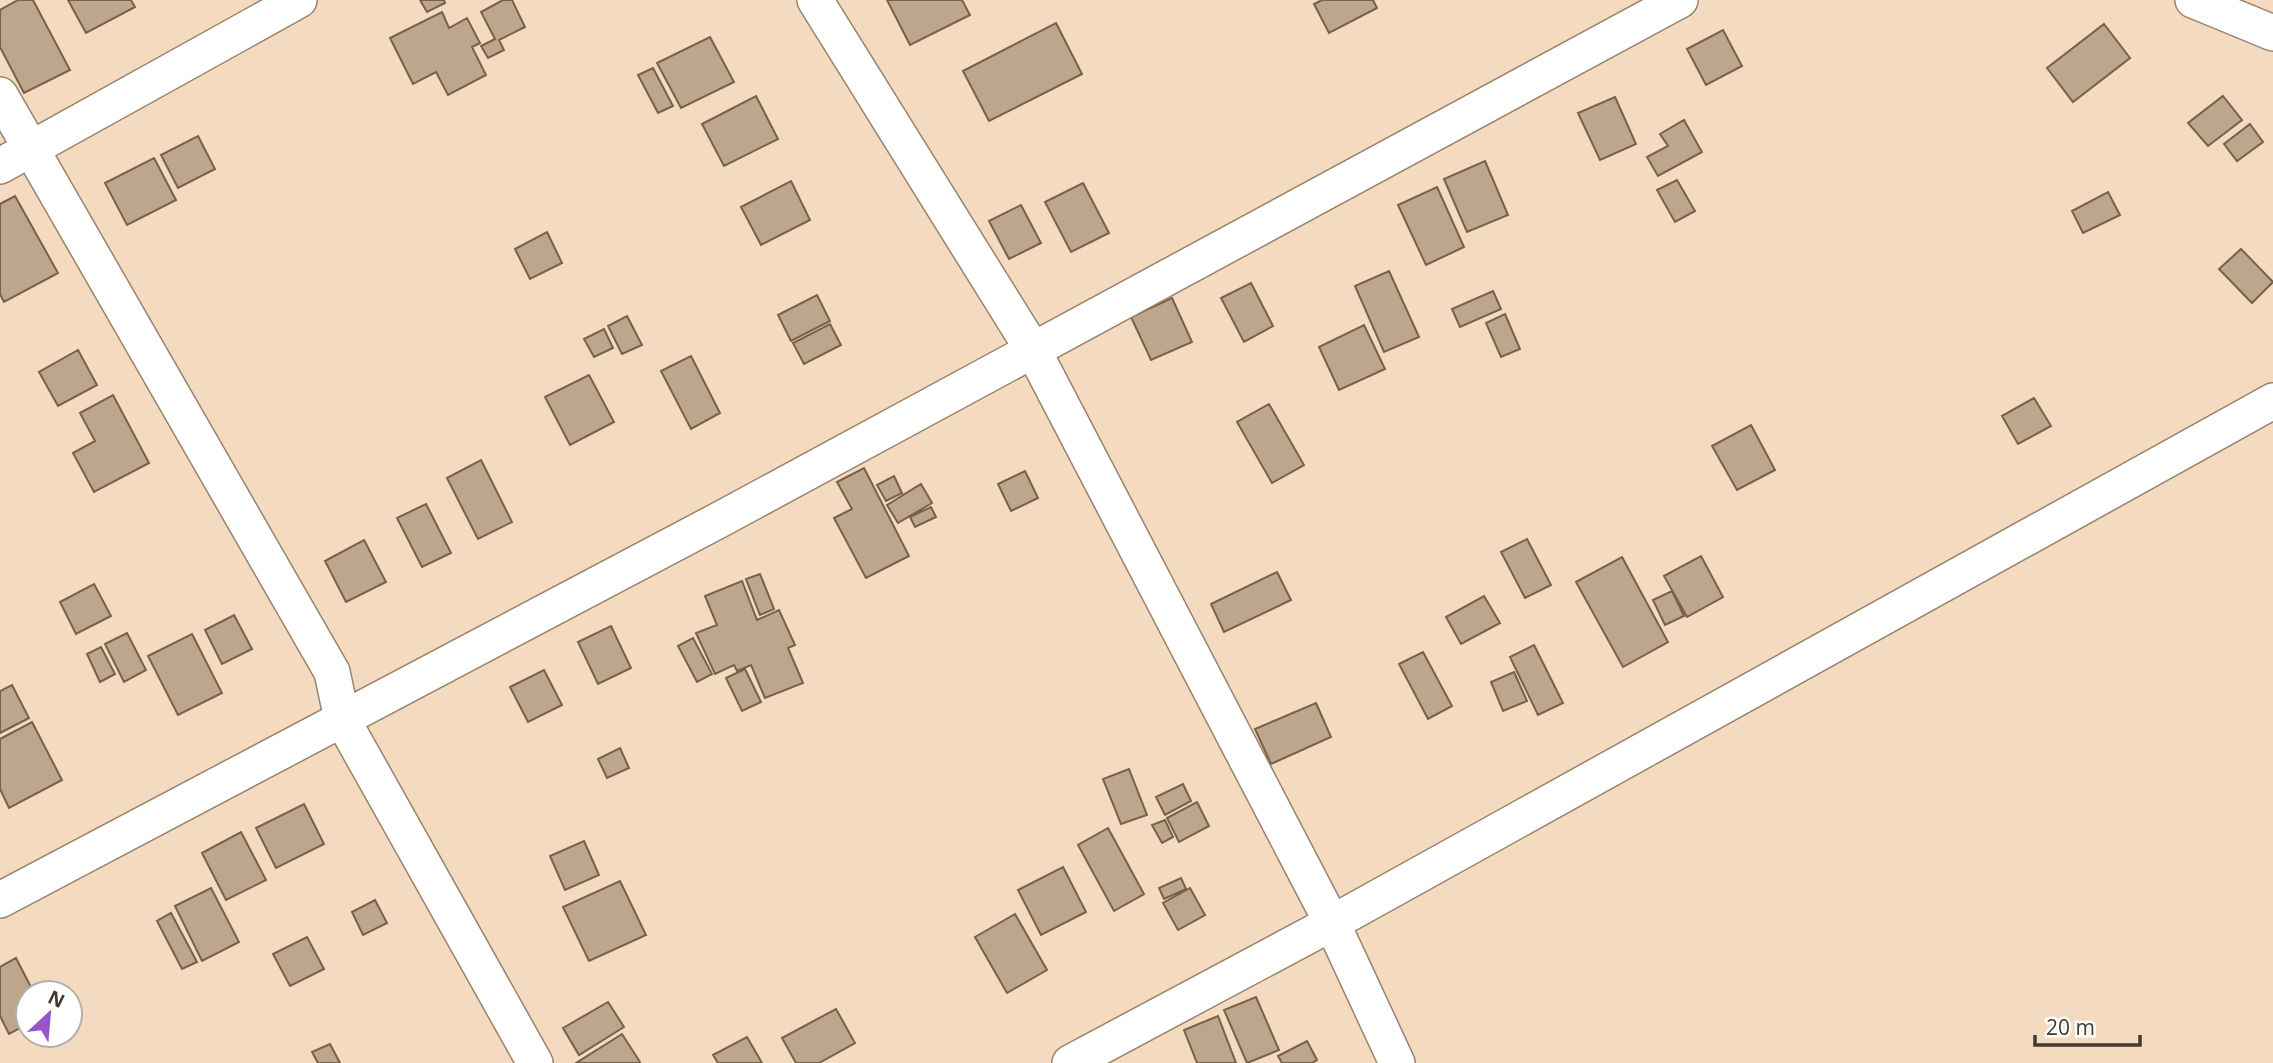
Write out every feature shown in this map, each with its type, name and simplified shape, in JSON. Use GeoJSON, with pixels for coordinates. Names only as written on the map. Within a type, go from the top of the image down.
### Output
{"type":"FeatureCollection","features":[{"type":"Feature","properties":{"kind":"street"},"geometry":{"type":"LineString","coordinates":[[0,166],[299,0]]}},
{"type":"Feature","properties":{"kind":"street"},"geometry":{"type":"LineString","coordinates":[[815,0],[1033,350],[1332,923],[1397,1063]]}},
{"type":"Feature","properties":{"kind":"street"},"geometry":{"type":"LineString","coordinates":[[0,900],[708,526],[1681,0]]}},
{"type":"Feature","properties":{"kind":"street"},"geometry":{"type":"LineString","coordinates":[[2193,0],[2273,33]]}},
{"type":"Feature","properties":{"kind":"street"},"geometry":{"type":"LineString","coordinates":[[0,95],[332,672],[342,719],[535,1063]]}},
{"type":"Feature","properties":{"kind":"street"},"geometry":{"type":"LineString","coordinates":[[1070,1063],[1332,923],[2273,401]]}},
{"type":"Feature","properties":{"kind":"building"},"geometry":{"type":"Polygon","coordinates":[[[18,0],[33,0],[70,70],[24,93],[0,47],[0,10],[18,0]]]}},
{"type":"Feature","properties":{"kind":"building"},"geometry":{"type":"Polygon","coordinates":[[[68,0],[131,0],[135,7],[86,33],[68,0]]]}},
{"type":"Feature","properties":{"kind":"building"},"geometry":{"type":"Polygon","coordinates":[[[420,0],[444,0],[445,3],[427,12],[420,0]]]}},
{"type":"Feature","properties":{"kind":"building"},"geometry":{"type":"Polygon","coordinates":[[[503,0],[512,0],[525,27],[499,40],[504,50],[488,58],[481,46],[495,39],[481,12],[503,0]]]}},
{"type":"Feature","properties":{"kind":"building"},"geometry":{"type":"Polygon","coordinates":[[[887,0],[962,0],[970,15],[910,45],[887,0]]]}},
{"type":"Feature","properties":{"kind":"building"},"geometry":{"type":"Polygon","coordinates":[[[1322,0],[1373,0],[1377,8],[1329,33],[1314,4],[1322,0]]]}},
{"type":"Feature","properties":{"kind":"building"},"geometry":{"type":"Polygon","coordinates":[[[442,12],[449,28],[467,18],[480,43],[472,47],[486,75],[448,95],[436,72],[413,84],[390,38],[442,12]]]}},
{"type":"Feature","properties":{"kind":"building"},"geometry":{"type":"Polygon","coordinates":[[[1056,23],[1082,74],[989,121],[963,71],[1056,23]]]}},
{"type":"Feature","properties":{"kind":"building"},"geometry":{"type":"Polygon","coordinates":[[[2104,24],[2130,58],[2073,102],[2047,68],[2104,24]]]}},
{"type":"Feature","properties":{"kind":"building"},"geometry":{"type":"Polygon","coordinates":[[[1723,30],[1742,66],[1706,85],[1687,49],[1723,30]]]}},
{"type":"Feature","properties":{"kind":"building"},"geometry":{"type":"Polygon","coordinates":[[[710,37],[734,82],[681,108],[657,63],[710,37]]]}},
{"type":"Feature","properties":{"kind":"building"},"geometry":{"type":"Polygon","coordinates":[[[653,68],[673,106],[658,113],[638,75],[653,68]]]}},
{"type":"Feature","properties":{"kind":"building"},"geometry":{"type":"Polygon","coordinates":[[[756,96],[778,139],[724,166],[702,124],[756,96]]]}},
{"type":"Feature","properties":{"kind":"building"},"geometry":{"type":"Polygon","coordinates":[[[2223,96],[2242,120],[2208,146],[2188,123],[2223,96]]]}},
{"type":"Feature","properties":{"kind":"building"},"geometry":{"type":"Polygon","coordinates":[[[1615,97],[1636,144],[1600,160],[1578,113],[1615,97]]]}},
{"type":"Feature","properties":{"kind":"building"},"geometry":{"type":"Polygon","coordinates":[[[1684,120],[1702,152],[1658,176],[1647,157],[1668,146],[1660,134],[1684,120]]]}},
{"type":"Feature","properties":{"kind":"building"},"geometry":{"type":"Polygon","coordinates":[[[2250,124],[2263,142],[2237,161],[2224,144],[2250,124]]]}},
{"type":"Feature","properties":{"kind":"building"},"geometry":{"type":"Polygon","coordinates":[[[198,136],[215,169],[178,188],[161,155],[198,136]]]}},
{"type":"Feature","properties":{"kind":"building"},"geometry":{"type":"Polygon","coordinates":[[[154,158],[176,200],[127,225],[105,183],[154,158]]]}},
{"type":"Feature","properties":{"kind":"building"},"geometry":{"type":"Polygon","coordinates":[[[1485,161],[1508,215],[1467,232],[1444,179],[1485,161]]]}},
{"type":"Feature","properties":{"kind":"building"},"geometry":{"type":"Polygon","coordinates":[[[1677,180],[1695,211],[1675,222],[1657,190],[1677,180]]]}},
{"type":"Feature","properties":{"kind":"building"},"geometry":{"type":"Polygon","coordinates":[[[791,181],[810,220],[761,245],[741,207],[791,181]]]}},
{"type":"Feature","properties":{"kind":"building"},"geometry":{"type":"Polygon","coordinates":[[[1083,183],[1109,233],[1071,252],[1045,202],[1083,183]]]}},
{"type":"Feature","properties":{"kind":"building"},"geometry":{"type":"Polygon","coordinates":[[[1437,187],[1464,247],[1426,265],[1398,205],[1437,187]]]}},
{"type":"Feature","properties":{"kind":"building"},"geometry":{"type":"Polygon","coordinates":[[[2108,192],[2120,215],[2083,233],[2072,211],[2108,192]]]}},
{"type":"Feature","properties":{"kind":"building"},"geometry":{"type":"Polygon","coordinates":[[[15,196],[58,273],[4,302],[0,294],[0,204],[15,196]]]}},
{"type":"Feature","properties":{"kind":"building"},"geometry":{"type":"Polygon","coordinates":[[[1021,205],[1041,243],[1009,259],[989,221],[1021,205]]]}},
{"type":"Feature","properties":{"kind":"building"},"geometry":{"type":"Polygon","coordinates":[[[547,232],[562,263],[530,279],[515,249],[547,232]]]}},
{"type":"Feature","properties":{"kind":"building"},"geometry":{"type":"Polygon","coordinates":[[[2241,249],[2273,282],[2252,303],[2219,269],[2241,249]]]}},
{"type":"Feature","properties":{"kind":"building"},"geometry":{"type":"Polygon","coordinates":[[[1389,271],[1419,337],[1384,352],[1355,286],[1389,271]]]}},
{"type":"Feature","properties":{"kind":"building"},"geometry":{"type":"Polygon","coordinates":[[[1251,283],[1273,326],[1244,342],[1221,298],[1251,283]]]}},
{"type":"Feature","properties":{"kind":"building"},"geometry":{"type":"Polygon","coordinates":[[[1493,291],[1501,309],[1460,327],[1452,309],[1493,291]]]}},
{"type":"Feature","properties":{"kind":"building"},"geometry":{"type":"Polygon","coordinates":[[[817,295],[830,321],[791,341],[778,315],[817,295]]]}},
{"type":"Feature","properties":{"kind":"building"},"geometry":{"type":"Polygon","coordinates":[[[1172,298],[1192,342],[1151,360],[1131,317],[1172,298]]]}},
{"type":"Feature","properties":{"kind":"building"},"geometry":{"type":"Polygon","coordinates":[[[1505,314],[1520,349],[1501,357],[1486,323],[1505,314]]]}},
{"type":"Feature","properties":{"kind":"building"},"geometry":{"type":"Polygon","coordinates":[[[627,316],[642,345],[622,354],[608,326],[627,316]]]}},
{"type":"Feature","properties":{"kind":"building"},"geometry":{"type":"Polygon","coordinates":[[[830,324],[841,345],[804,364],[793,343],[830,324]]]}},
{"type":"Feature","properties":{"kind":"building"},"geometry":{"type":"Polygon","coordinates":[[[1364,325],[1385,369],[1339,390],[1319,347],[1364,325]]]}},
{"type":"Feature","properties":{"kind":"building"},"geometry":{"type":"Polygon","coordinates":[[[604,329],[613,348],[594,357],[584,339],[604,329]]]}},
{"type":"Feature","properties":{"kind":"building"},"geometry":{"type":"Polygon","coordinates":[[[78,350],[97,385],[58,406],[39,372],[78,350]]]}},
{"type":"Feature","properties":{"kind":"building"},"geometry":{"type":"Polygon","coordinates":[[[691,356],[720,413],[691,429],[661,371],[691,356]]]}},
{"type":"Feature","properties":{"kind":"building"},"geometry":{"type":"Polygon","coordinates":[[[589,375],[614,422],[570,445],[545,397],[589,375]]]}},
{"type":"Feature","properties":{"kind":"building"},"geometry":{"type":"Polygon","coordinates":[[[113,395],[149,463],[94,492],[73,453],[95,441],[80,413],[113,395]]]}},
{"type":"Feature","properties":{"kind":"building"},"geometry":{"type":"Polygon","coordinates":[[[2034,398],[2051,426],[2018,444],[2002,416],[2034,398]]]}},
{"type":"Feature","properties":{"kind":"building"},"geometry":{"type":"Polygon","coordinates":[[[1269,404],[1304,465],[1272,483],[1237,422],[1269,404]]]}},
{"type":"Feature","properties":{"kind":"building"},"geometry":{"type":"Polygon","coordinates":[[[1751,425],[1775,470],[1737,490],[1712,446],[1751,425]]]}},
{"type":"Feature","properties":{"kind":"building"},"geometry":{"type":"Polygon","coordinates":[[[481,460],[512,522],[478,539],[447,478],[481,460]]]}},
{"type":"Feature","properties":{"kind":"building"},"geometry":{"type":"Polygon","coordinates":[[[864,468],[909,556],[866,578],[834,518],[852,509],[837,482],[864,468]]]}},
{"type":"Feature","properties":{"kind":"building"},"geometry":{"type":"Polygon","coordinates":[[[1025,471],[1038,498],[1011,511],[998,484],[1025,471]]]}},
{"type":"Feature","properties":{"kind":"building"},"geometry":{"type":"Polygon","coordinates":[[[894,476],[902,493],[886,501],[877,485],[894,476]]]}},
{"type":"Feature","properties":{"kind":"building"},"geometry":{"type":"Polygon","coordinates":[[[921,484],[932,503],[898,523],[887,505],[921,484]]]}},
{"type":"Feature","properties":{"kind":"building"},"geometry":{"type":"Polygon","coordinates":[[[426,504],[451,553],[422,567],[397,518],[426,504]]]}},
{"type":"Feature","properties":{"kind":"building"},"geometry":{"type":"Polygon","coordinates":[[[931,507],[936,517],[915,527],[910,517],[931,507]]]}},
{"type":"Feature","properties":{"kind":"building"},"geometry":{"type":"Polygon","coordinates":[[[1527,539],[1551,585],[1525,598],[1501,552],[1527,539]]]}},
{"type":"Feature","properties":{"kind":"building"},"geometry":{"type":"Polygon","coordinates":[[[364,540],[386,582],[346,602],[325,561],[364,540]]]}},
{"type":"Feature","properties":{"kind":"building"},"geometry":{"type":"Polygon","coordinates":[[[1701,556],[1723,597],[1687,617],[1664,576],[1701,556]]]}},
{"type":"Feature","properties":{"kind":"building"},"geometry":{"type":"Polygon","coordinates":[[[1622,557],[1668,642],[1623,667],[1576,582],[1622,557]]]}},
{"type":"Feature","properties":{"kind":"building"},"geometry":{"type":"Polygon","coordinates":[[[1277,572],[1291,600],[1224,632],[1211,604],[1277,572]]]}},
{"type":"Feature","properties":{"kind":"building"},"geometry":{"type":"Polygon","coordinates":[[[760,574],[774,609],[760,615],[746,579],[760,574]]]}},
{"type":"Feature","properties":{"kind":"building"},"geometry":{"type":"Polygon","coordinates":[[[742,581],[757,620],[779,610],[795,645],[788,648],[803,683],[765,698],[751,665],[737,671],[734,665],[715,674],[696,633],[717,625],[705,596],[742,581]]]}},
{"type":"Feature","properties":{"kind":"building"},"geometry":{"type":"Polygon","coordinates":[[[94,584],[111,616],[76,634],[60,602],[94,584]]]}},
{"type":"Feature","properties":{"kind":"building"},"geometry":{"type":"Polygon","coordinates":[[[1672,591],[1684,616],[1665,625],[1653,600],[1672,591]]]}},
{"type":"Feature","properties":{"kind":"building"},"geometry":{"type":"Polygon","coordinates":[[[1484,596],[1500,623],[1461,644],[1446,617],[1484,596]]]}},
{"type":"Feature","properties":{"kind":"building"},"geometry":{"type":"Polygon","coordinates":[[[234,615],[252,649],[222,664],[205,630],[234,615]]]}},
{"type":"Feature","properties":{"kind":"building"},"geometry":{"type":"Polygon","coordinates":[[[611,626],[631,668],[598,684],[578,642],[611,626]]]}},
{"type":"Feature","properties":{"kind":"building"},"geometry":{"type":"Polygon","coordinates":[[[127,633],[146,670],[124,682],[105,644],[127,633]]]}},
{"type":"Feature","properties":{"kind":"building"},"geometry":{"type":"Polygon","coordinates":[[[192,634],[222,693],[178,715],[148,656],[192,634]]]}},
{"type":"Feature","properties":{"kind":"building"},"geometry":{"type":"Polygon","coordinates":[[[693,638],[712,674],[697,682],[678,646],[693,638]]]}},
{"type":"Feature","properties":{"kind":"building"},"geometry":{"type":"Polygon","coordinates":[[[1534,645],[1563,703],[1538,715],[1510,657],[1534,645]]]}},
{"type":"Feature","properties":{"kind":"building"},"geometry":{"type":"Polygon","coordinates":[[[101,647],[115,674],[100,682],[87,654],[101,647]]]}},
{"type":"Feature","properties":{"kind":"building"},"geometry":{"type":"Polygon","coordinates":[[[1423,652],[1452,706],[1428,719],[1399,664],[1423,652]]]}},
{"type":"Feature","properties":{"kind":"building"},"geometry":{"type":"Polygon","coordinates":[[[745,669],[761,702],[742,711],[726,678],[745,669]]]}},
{"type":"Feature","properties":{"kind":"building"},"geometry":{"type":"Polygon","coordinates":[[[544,670],[562,705],[528,722],[510,687],[544,670]]]}},
{"type":"Feature","properties":{"kind":"building"},"geometry":{"type":"Polygon","coordinates":[[[1514,672],[1527,701],[1503,711],[1491,682],[1514,672]]]}},
{"type":"Feature","properties":{"kind":"building"},"geometry":{"type":"Polygon","coordinates":[[[12,685],[29,718],[0,733],[0,691],[12,685]]]}},
{"type":"Feature","properties":{"kind":"building"},"geometry":{"type":"Polygon","coordinates":[[[1316,703],[1331,737],[1271,764],[1255,729],[1316,703]]]}},
{"type":"Feature","properties":{"kind":"building"},"geometry":{"type":"Polygon","coordinates":[[[32,722],[62,780],[9,808],[0,789],[0,739],[32,722]]]}},
{"type":"Feature","properties":{"kind":"building"},"geometry":{"type":"Polygon","coordinates":[[[620,748],[629,768],[607,778],[598,759],[620,748]]]}},
{"type":"Feature","properties":{"kind":"building"},"geometry":{"type":"Polygon","coordinates":[[[1129,769],[1147,815],[1121,824],[1103,779],[1129,769]]]}},
{"type":"Feature","properties":{"kind":"building"},"geometry":{"type":"Polygon","coordinates":[[[1183,784],[1191,801],[1165,815],[1156,797],[1183,784]]]}},
{"type":"Feature","properties":{"kind":"building"},"geometry":{"type":"Polygon","coordinates":[[[1197,802],[1209,826],[1179,842],[1167,818],[1197,802]]]}},
{"type":"Feature","properties":{"kind":"building"},"geometry":{"type":"Polygon","coordinates":[[[304,804],[324,844],[276,868],[256,828],[304,804]]]}},
{"type":"Feature","properties":{"kind":"building"},"geometry":{"type":"Polygon","coordinates":[[[1165,820],[1173,837],[1162,843],[1152,825],[1165,820]]]}},
{"type":"Feature","properties":{"kind":"building"},"geometry":{"type":"Polygon","coordinates":[[[1108,828],[1144,894],[1114,911],[1078,845],[1108,828]]]}},
{"type":"Feature","properties":{"kind":"building"},"geometry":{"type":"Polygon","coordinates":[[[241,832],[266,880],[226,900],[202,853],[241,832]]]}},
{"type":"Feature","properties":{"kind":"building"},"geometry":{"type":"Polygon","coordinates":[[[584,841],[599,875],[565,890],[550,856],[584,841]]]}},
{"type":"Feature","properties":{"kind":"building"},"geometry":{"type":"Polygon","coordinates":[[[1063,867],[1086,912],[1041,935],[1018,890],[1063,867]]]}},
{"type":"Feature","properties":{"kind":"building"},"geometry":{"type":"Polygon","coordinates":[[[1181,878],[1186,889],[1164,899],[1159,888],[1181,878]]]}},
{"type":"Feature","properties":{"kind":"building"},"geometry":{"type":"Polygon","coordinates":[[[620,881],[646,935],[589,961],[563,907],[620,881]]]}},
{"type":"Feature","properties":{"kind":"building"},"geometry":{"type":"Polygon","coordinates":[[[211,888],[239,942],[202,961],[175,906],[211,888]]]}},
{"type":"Feature","properties":{"kind":"building"},"geometry":{"type":"Polygon","coordinates":[[[1190,888],[1205,915],[1178,930],[1163,903],[1190,888]]]}},
{"type":"Feature","properties":{"kind":"building"},"geometry":{"type":"Polygon","coordinates":[[[375,900],[387,923],[363,935],[352,912],[375,900]]]}},
{"type":"Feature","properties":{"kind":"building"},"geometry":{"type":"Polygon","coordinates":[[[171,913],[197,962],[182,969],[157,921],[171,913]]]}},
{"type":"Feature","properties":{"kind":"building"},"geometry":{"type":"Polygon","coordinates":[[[1015,914],[1047,970],[1007,993],[975,937],[1015,914]]]}},
{"type":"Feature","properties":{"kind":"building"},"geometry":{"type":"Polygon","coordinates":[[[307,937],[324,969],[290,986],[273,954],[307,937]]]}},
{"type":"Feature","properties":{"kind":"building"},"geometry":{"type":"Polygon","coordinates":[[[16,958],[27,979],[14,979],[14,1031],[9,1034],[0,1016],[0,967],[16,958]]]}},
{"type":"Feature","properties":{"kind":"building"},"geometry":{"type":"Polygon","coordinates":[[[1256,997],[1279,1050],[1247,1063],[1224,1010],[1256,997]]]}},
{"type":"Feature","properties":{"kind":"building"},"geometry":{"type":"Polygon","coordinates":[[[608,1002],[624,1027],[579,1055],[563,1028],[608,1002]]]}},
{"type":"Feature","properties":{"kind":"building"},"geometry":{"type":"Polygon","coordinates":[[[836,1009],[855,1043],[819,1063],[796,1063],[782,1038],[836,1009]]]}},
{"type":"Feature","properties":{"kind":"building"},"geometry":{"type":"Polygon","coordinates":[[[1218,1016],[1236,1063],[1197,1063],[1184,1030],[1218,1016]]]}},
{"type":"Feature","properties":{"kind":"building"},"geometry":{"type":"Polygon","coordinates":[[[622,1034],[640,1062],[576,1063],[622,1034]]]}},
{"type":"Feature","properties":{"kind":"building"},"geometry":{"type":"Polygon","coordinates":[[[747,1037],[762,1063],[718,1063],[713,1055],[747,1037]]]}},
{"type":"Feature","properties":{"kind":"building"},"geometry":{"type":"Polygon","coordinates":[[[1307,1041],[1317,1060],[1312,1063],[1282,1063],[1278,1056],[1307,1041]]]}},
{"type":"Feature","properties":{"kind":"building"},"geometry":{"type":"Polygon","coordinates":[[[330,1044],[340,1063],[318,1063],[312,1052],[330,1044]]]}}]}
